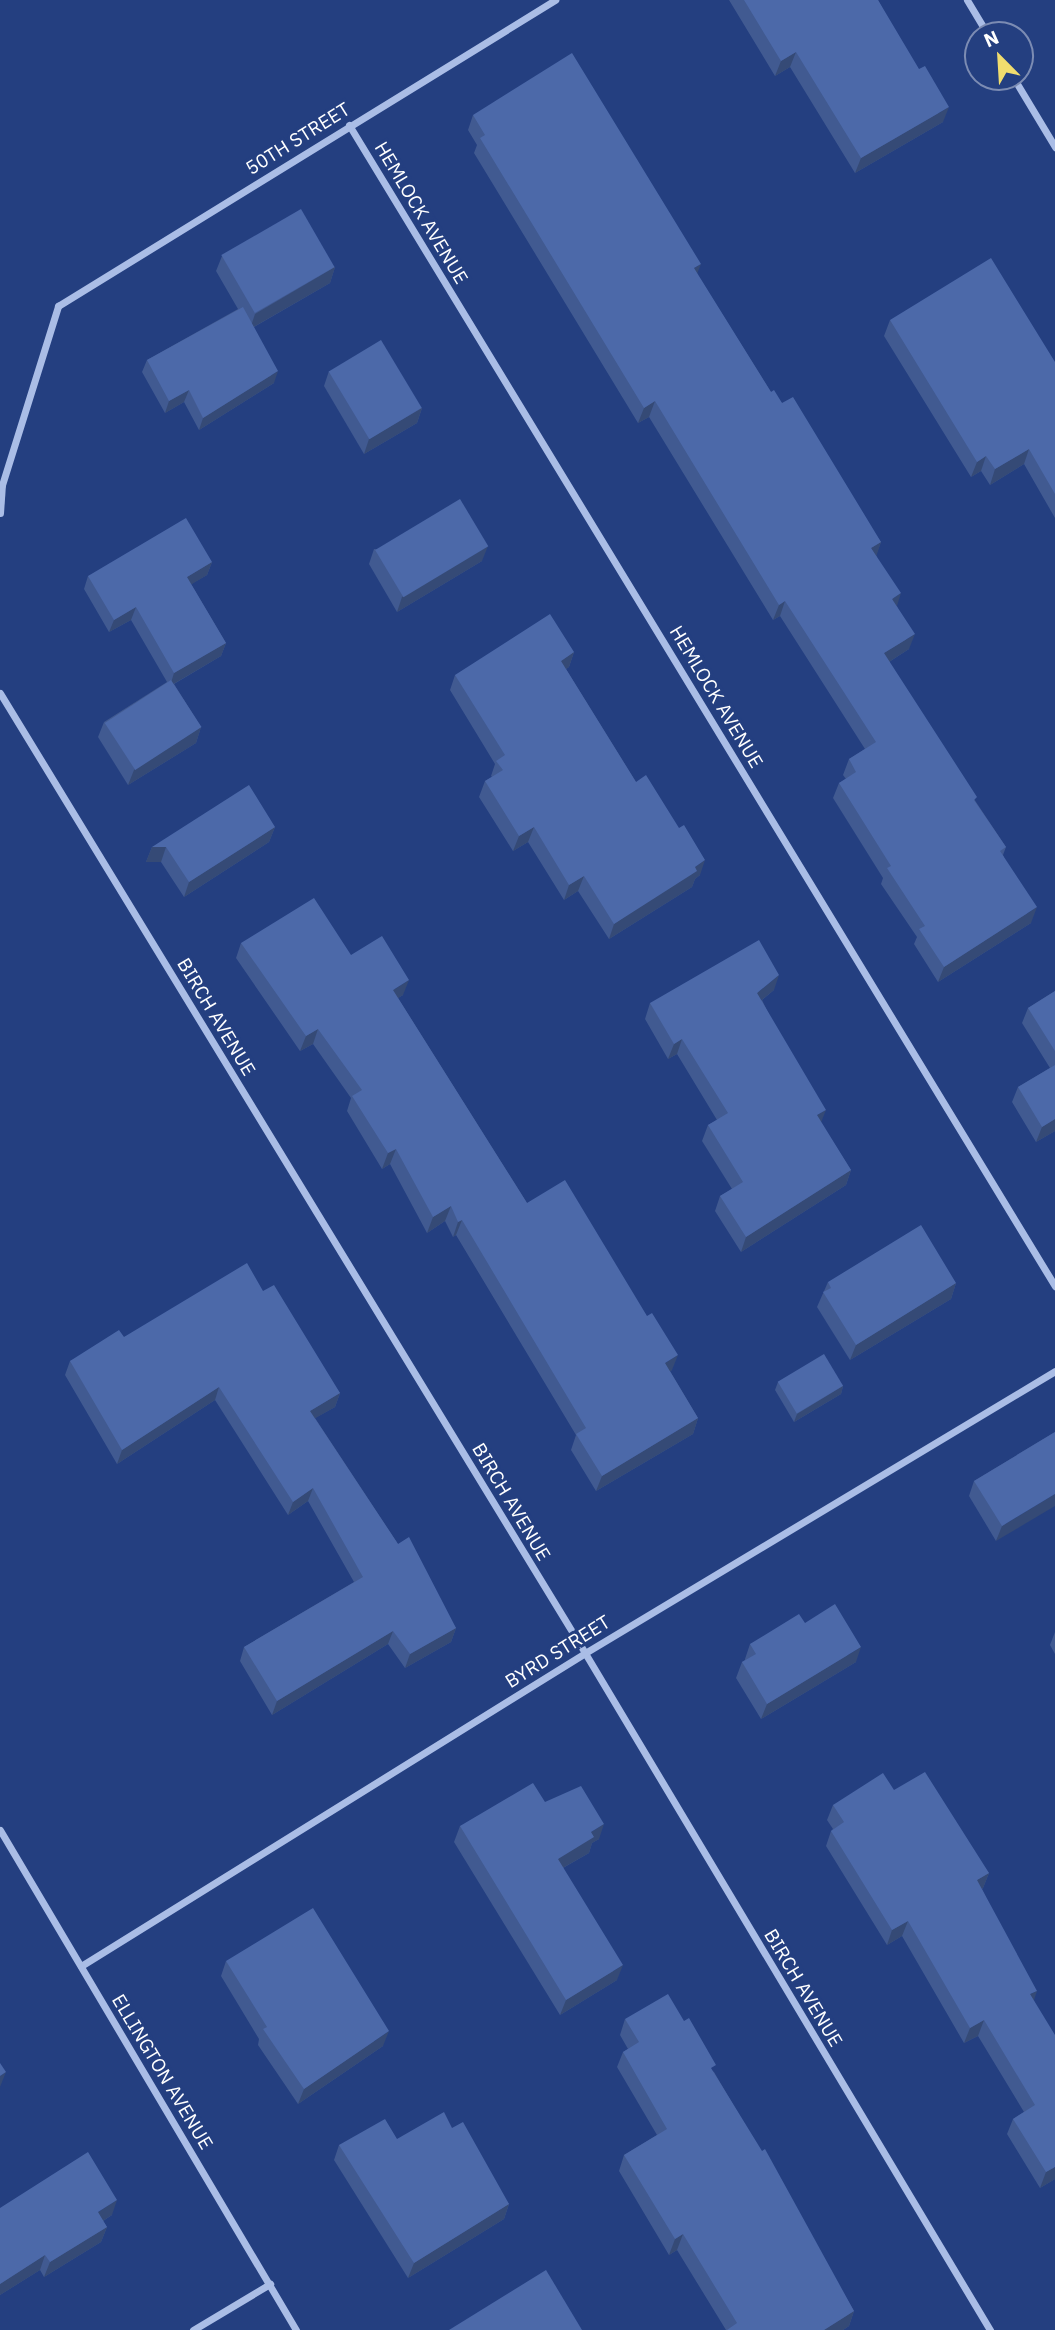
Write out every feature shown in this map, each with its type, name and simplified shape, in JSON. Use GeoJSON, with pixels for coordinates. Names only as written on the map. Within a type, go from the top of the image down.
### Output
{"type":"FeatureCollection","features":[{"type":"Feature","properties":{"kind":"street","name":"50TH STREET"},"geometry":{"type":"LineString","coordinates":[[0,513],[2,485],[58,306],[555,0]]}},
{"type":"Feature","properties":{"kind":"street"},"geometry":{"type":"LineString","coordinates":[[967,0],[980,21]]}},
{"type":"Feature","properties":{"kind":"street"},"geometry":{"type":"LineString","coordinates":[[1021,91],[1055,147]]}},
{"type":"Feature","properties":{"kind":"street","name":"HEMLOCK AVENUE"},"geometry":{"type":"LineString","coordinates":[[349,125],[1055,1286]]}},
{"type":"Feature","properties":{"kind":"street","name":"BIRCH AVENUE"},"geometry":{"type":"LineString","coordinates":[[0,692],[585,1653],[990,2330]]}},
{"type":"Feature","properties":{"kind":"street","name":"BYRD STREET"},"geometry":{"type":"LineString","coordinates":[[81,1966],[585,1653],[1055,1371]]}},
{"type":"Feature","properties":{"kind":"street","name":"ELLINGTON AVENUE"},"geometry":{"type":"LineString","coordinates":[[0,1830],[296,2330]]}},
{"type":"Feature","properties":{"kind":"street"},"geometry":{"type":"LineString","coordinates":[[192,2330],[270,2284]]}},
{"type":"Feature","properties":{"kind":"building"},"geometry":{"type":"Polygon","coordinates":[[[744,0],[878,0],[919,69],[925,66],[949,107],[861,158],[796,52],[781,61],[744,0]]]}},
{"type":"Feature","properties":{"kind":"building"},"geometry":{"type":"Polygon","coordinates":[[[572,53],[701,264],[694,268],[771,392],[774,390],[782,403],[793,397],[881,542],[871,548],[901,593],[892,599],[915,634],[884,653],[977,797],[974,800],[1006,847],[1000,851],[1037,907],[944,967],[919,929],[925,926],[887,868],[891,866],[839,783],[856,772],[849,759],[876,742],[785,601],[779,605],[655,401],[644,408],[480,138],[485,135],[473,115],[572,53]]]}},
{"type":"Feature","properties":{"kind":"building"},"geometry":{"type":"Polygon","coordinates":[[[301,209],[334,267],[255,313],[221,255],[301,209]]]}},
{"type":"Feature","properties":{"kind":"building"},"geometry":{"type":"Polygon","coordinates":[[[991,258],[1055,362],[1055,494],[1029,449],[995,469],[986,456],[977,462],[890,320],[991,258]]]}},
{"type":"Feature","properties":{"kind":"building"},"geometry":{"type":"Polygon","coordinates":[[[243,307],[278,371],[203,418],[189,390],[169,401],[147,360],[243,307]]]}},
{"type":"Feature","properties":{"kind":"building"},"geometry":{"type":"Polygon","coordinates":[[[381,340],[422,408],[369,439],[329,371],[381,340]]]}},
{"type":"Feature","properties":{"kind":"building"},"geometry":{"type":"Polygon","coordinates":[[[460,499],[488,546],[403,597],[375,550],[460,499]]]}},
{"type":"Feature","properties":{"kind":"building"},"geometry":{"type":"Polygon","coordinates":[[[186,518],[212,562],[187,577],[226,643],[174,673],[136,607],[114,620],[88,576],[186,518]]]}},
{"type":"Feature","properties":{"kind":"building"},"geometry":{"type":"Polygon","coordinates":[[[550,614],[574,652],[561,661],[636,782],[646,775],[679,828],[684,825],[705,860],[695,867],[697,871],[614,924],[584,876],[569,885],[534,827],[519,836],[485,781],[503,770],[496,761],[505,755],[455,675],[550,614]]]}},
{"type":"Feature","properties":{"kind":"building"},"geometry":{"type":"Polygon","coordinates":[[[171,680],[201,727],[135,770],[105,723],[171,680]]]}},
{"type":"Feature","properties":{"kind":"building"},"geometry":{"type":"Polygon","coordinates":[[[249,785],[275,827],[189,882],[166,847],[152,847],[249,785]]]}},
{"type":"Feature","properties":{"kind":"building"},"geometry":{"type":"Polygon","coordinates":[[[314,898],[351,955],[382,936],[409,980],[393,990],[527,1203],[565,1180],[647,1316],[652,1313],[678,1355],[665,1363],[698,1418],[602,1476],[576,1434],[586,1428],[462,1220],[458,1222],[451,1206],[433,1217],[396,1149],[388,1153],[352,1096],[362,1090],[318,1029],[306,1036],[241,943],[314,898]]]}},
{"type":"Feature","properties":{"kind":"building"},"geometry":{"type":"Polygon","coordinates":[[[759,940],[779,975],[757,993],[826,1110],[817,1115],[851,1170],[746,1237],[720,1196],[743,1182],[708,1125],[728,1113],[682,1039],[674,1044],[650,1003],[759,940]]]}},
{"type":"Feature","properties":{"kind":"building"},"geometry":{"type":"Polygon","coordinates":[[[1055,991],[1055,1051],[1028,1008],[1055,991]]]}},
{"type":"Feature","properties":{"kind":"building"},"geometry":{"type":"Polygon","coordinates":[[[1055,1065],[1055,1119],[1042,1127],[1018,1087],[1055,1065]]]}},
{"type":"Feature","properties":{"kind":"building"},"geometry":{"type":"Polygon","coordinates":[[[921,1225],[956,1283],[856,1345],[823,1292],[831,1288],[828,1282],[921,1225]]]}},
{"type":"Feature","properties":{"kind":"building"},"geometry":{"type":"Polygon","coordinates":[[[247,1263],[263,1291],[274,1285],[340,1393],[310,1411],[398,1544],[409,1537],[456,1628],[410,1654],[393,1631],[277,1701],[244,1647],[363,1577],[313,1488],[293,1502],[219,1387],[122,1450],[70,1361],[119,1330],[124,1337],[247,1263]]]}},
{"type":"Feature","properties":{"kind":"building"},"geometry":{"type":"Polygon","coordinates":[[[824,1354],[843,1386],[797,1414],[778,1382],[824,1354]]]}},
{"type":"Feature","properties":{"kind":"building"},"geometry":{"type":"Polygon","coordinates":[[[1055,1432],[1055,1494],[1002,1526],[974,1481],[1055,1432]]]}},
{"type":"Feature","properties":{"kind":"building"},"geometry":{"type":"Polygon","coordinates":[[[835,1604],[861,1647],[767,1704],[742,1662],[756,1654],[750,1644],[799,1614],[805,1623],[835,1604]]]}},
{"type":"Feature","properties":{"kind":"building"},"geometry":{"type":"Polygon","coordinates":[[[925,1772],[989,1873],[977,1880],[1037,1991],[1030,1994],[1055,2035],[1055,2167],[1046,2172],[1013,2119],[1035,2105],[984,2020],[970,2028],[908,1921],[892,1930],[831,1831],[844,1822],[833,1805],[883,1773],[894,1790],[925,1772]]]}},
{"type":"Feature","properties":{"kind":"building"},"geometry":{"type":"Polygon","coordinates":[[[533,1783],[545,1802],[581,1786],[604,1824],[591,1832],[594,1837],[558,1859],[623,1965],[566,2000],[460,1826],[533,1783]]]}},
{"type":"Feature","properties":{"kind":"building"},"geometry":{"type":"Polygon","coordinates":[[[313,1908],[389,2031],[304,2089],[263,2029],[267,2027],[226,1961],[313,1908]]]}},
{"type":"Feature","properties":{"kind":"building"},"geometry":{"type":"Polygon","coordinates":[[[668,1994],[684,2021],[689,2018],[716,2065],[711,2068],[762,2151],[765,2149],[854,2311],[824,2330],[727,2330],[737,2323],[683,2234],[675,2239],[624,2155],[667,2129],[623,2052],[639,2042],[625,2019],[668,1994]]]}},
{"type":"Feature","properties":{"kind":"building"},"geometry":{"type":"Polygon","coordinates":[[[0,2063],[6,2072],[0,2076],[0,2063]]]}},
{"type":"Feature","properties":{"kind":"building"},"geometry":{"type":"Polygon","coordinates":[[[444,2112],[452,2128],[463,2122],[509,2204],[414,2263],[339,2145],[385,2119],[397,2139],[444,2112]]]}},
{"type":"Feature","properties":{"kind":"building"},"geometry":{"type":"Polygon","coordinates":[[[88,2152],[117,2200],[98,2212],[107,2227],[50,2262],[45,2255],[0,2284],[0,2208],[88,2152]]]}},
{"type":"Feature","properties":{"kind":"building"},"geometry":{"type":"Polygon","coordinates":[[[546,2270],[582,2330],[449,2330],[546,2270]]]}}]}
